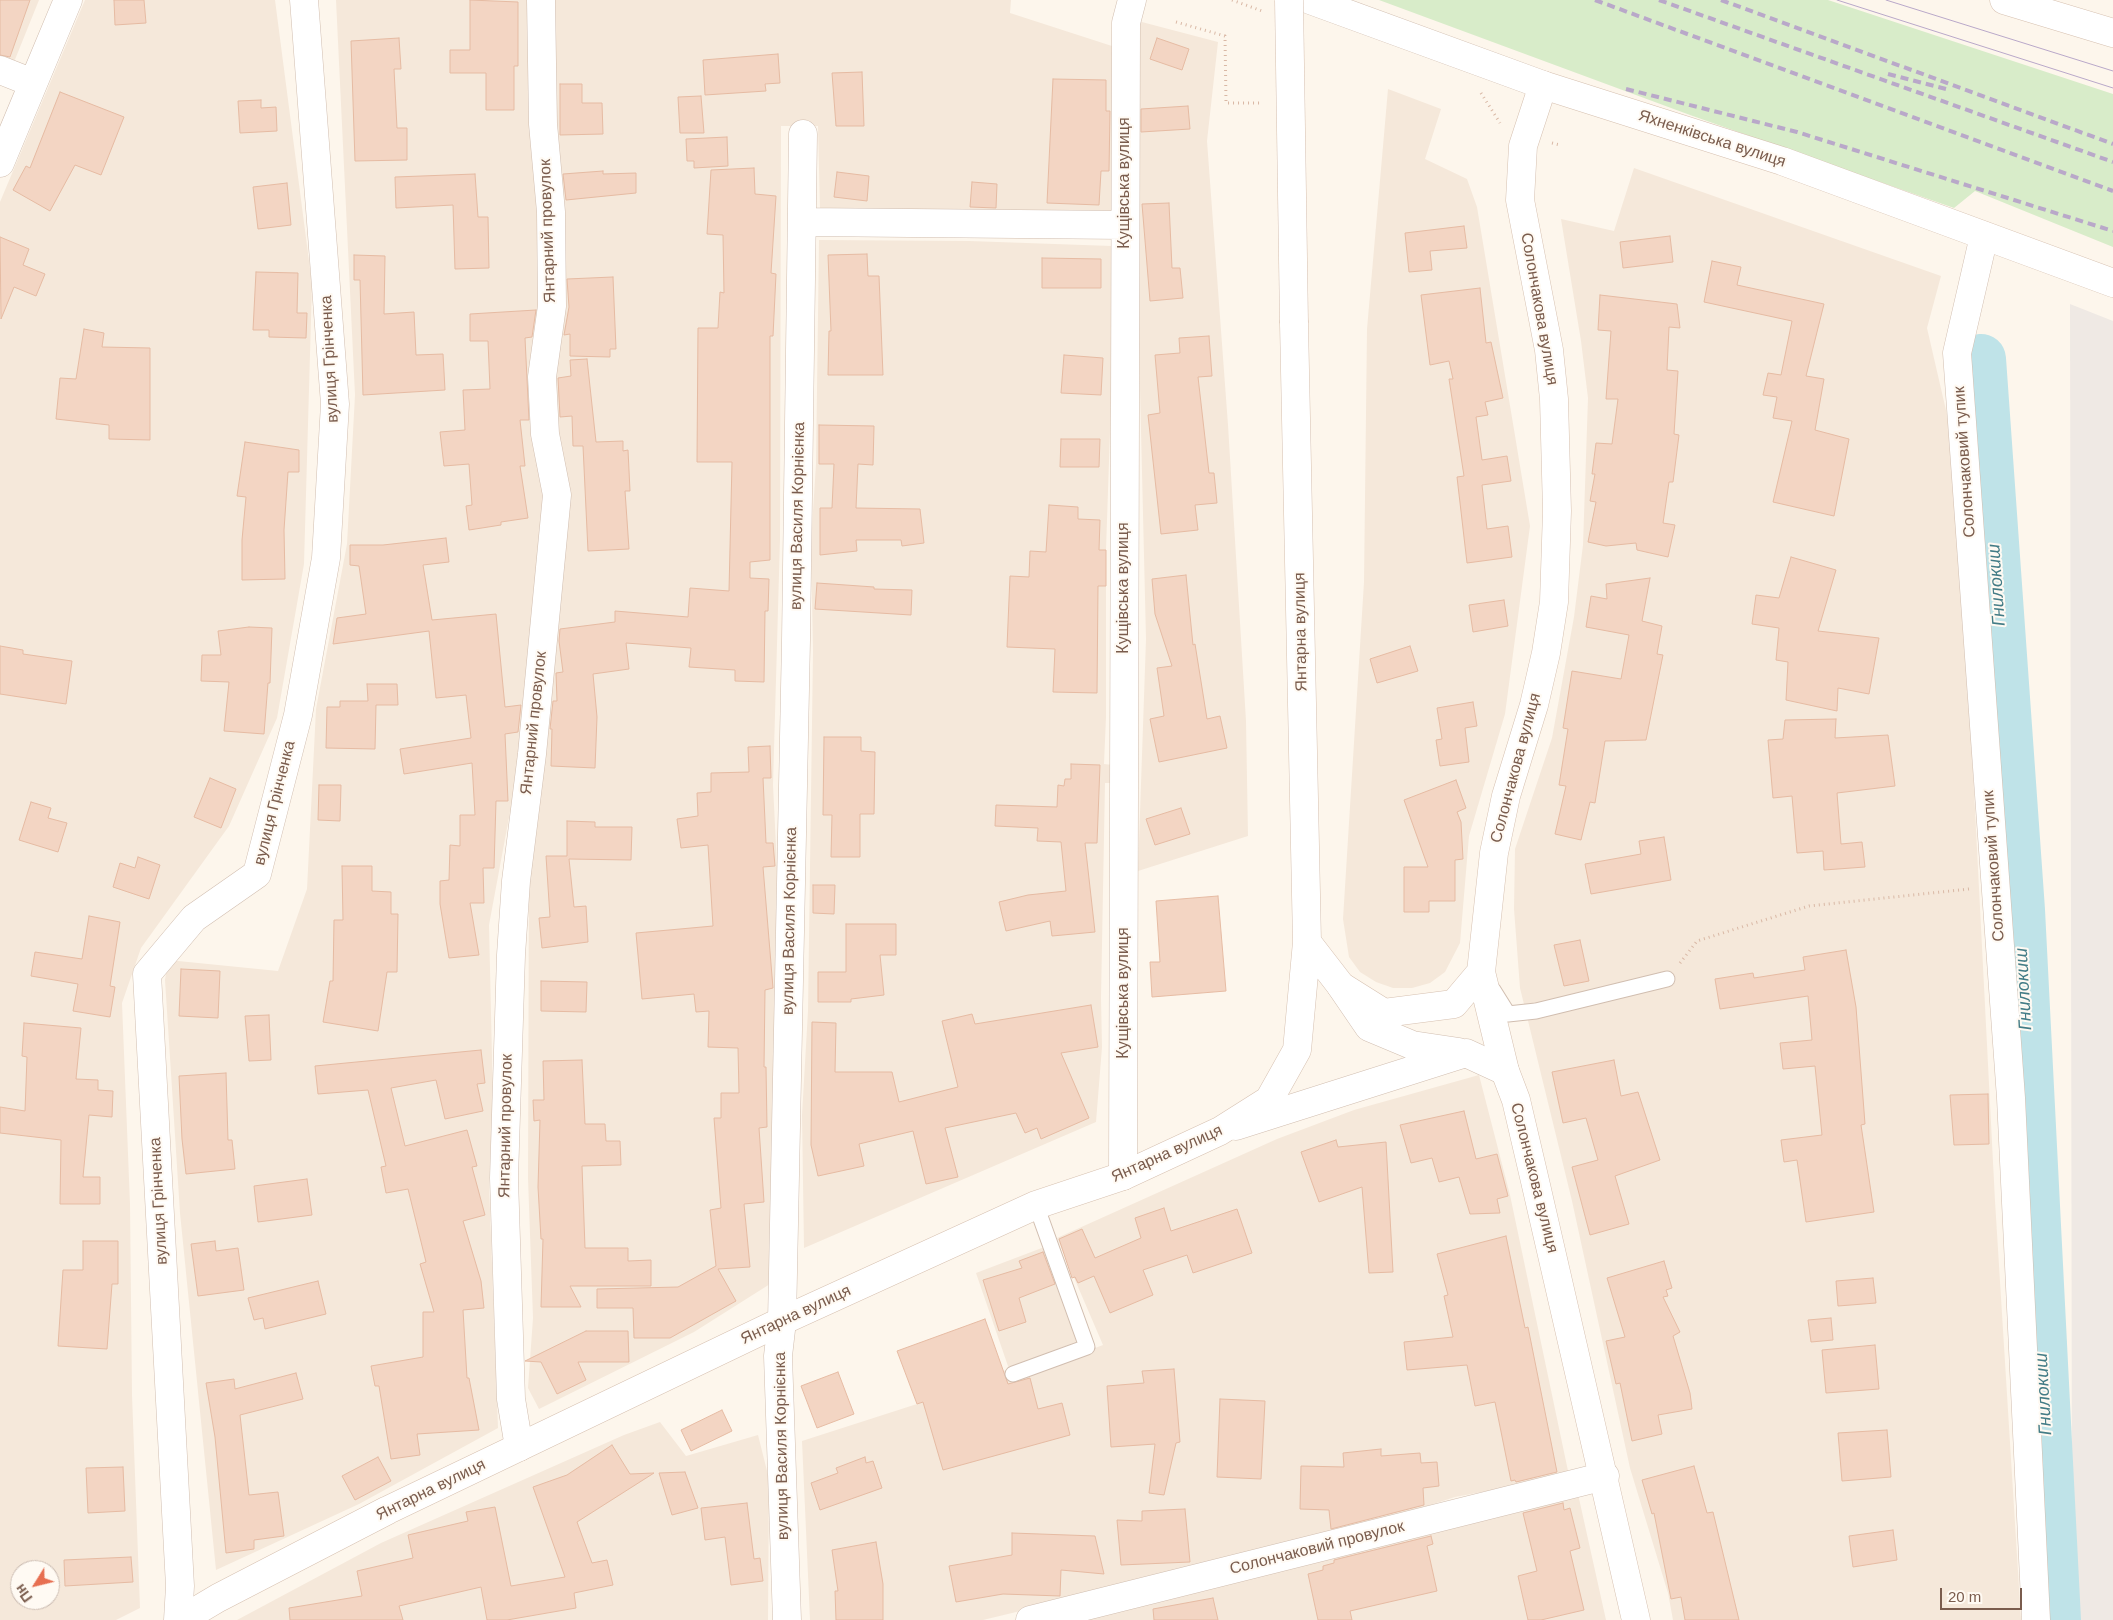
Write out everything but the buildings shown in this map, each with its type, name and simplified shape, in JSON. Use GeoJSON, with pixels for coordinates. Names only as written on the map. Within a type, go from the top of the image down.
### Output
{"type":"FeatureCollection","features":[{"type":"Feature","properties":{"kind":"street"},"geometry":{"type":"LineString","coordinates":[[0,162],[68,0]]}},
{"type":"Feature","properties":{"kind":"street","name":"вулиця Грінченка"},"geometry":{"type":"LineString","coordinates":[[179,1620],[180,1586],[147,974],[194,918],[257,874],[298,715],[326,558],[335,404],[304,0]]}},
{"type":"Feature","properties":{"kind":"street","name":"Янтарний провулок"},"geometry":{"type":"LineString","coordinates":[[519,1447],[511,1399],[504,1188],[508,1030],[516,881],[532,754],[557,495],[545,434],[542,377],[552,306],[551,212],[543,124],[541,0]]}},
{"type":"Feature","properties":{"kind":"street","name":"Кущівська вулиця"},"geometry":{"type":"LineString","coordinates":[[1123,1176],[1126,23],[1132,0]]}},
{"type":"Feature","properties":{"kind":"street","name":"Янтарна вулиця"},"geometry":{"type":"LineString","coordinates":[[179,1620],[388,1510],[782,1321],[1036,1205],[1123,1176],[1220,1131],[1269,1100],[1297,1050],[1307,942],[1294,323],[1290,0]]}},
{"type":"Feature","properties":{"kind":"street","name":"Яхненківська вулиця"},"geometry":{"type":"LineString","coordinates":[[1310,0],[1543,85],[1782,161],[2113,283]]}},
{"type":"Feature","properties":{"kind":"street"},"geometry":{"type":"LineString","coordinates":[[2004,0],[2033,4],[2113,34]]}},
{"type":"Feature","properties":{"kind":"street"},"geometry":{"type":"LineString","coordinates":[[0,70],[33,83]]}},
{"type":"Feature","properties":{"kind":"street","name":"Солончакова вулиця"},"geometry":{"type":"LineString","coordinates":[[1543,85],[1523,146],[1520,200],[1549,350],[1554,399],[1557,511],[1554,602],[1546,653],[1536,696],[1506,796],[1494,853],[1481,972],[1504,1071],[1522,1125],[1636,1620]]}},
{"type":"Feature","properties":{"kind":"street","name":"вулиця Василя Корнієнка"},"geometry":{"type":"LineString","coordinates":[[787,1620],[778,1356],[782,1321],[803,134]]}},
{"type":"Feature","properties":{"kind":"street"},"geometry":{"type":"LineString","coordinates":[[802,222],[1125,225]]}},
{"type":"Feature","properties":{"kind":"street","name":"Солончаковий тупик"},"geometry":{"type":"LineString","coordinates":[[1984,236],[1957,353],[2011,1098],[2036,1620]]}},
{"type":"Feature","properties":{"kind":"street"},"geometry":{"type":"LineString","coordinates":[[1307,942],[1341,986],[1369,1027],[1412,1045],[1466,1052],[1504,1071]]}},
{"type":"Feature","properties":{"kind":"street"},"geometry":{"type":"LineString","coordinates":[[1341,986],[1384,1013],[1454,1004],[1481,972]]}},
{"type":"Feature","properties":{"kind":"street"},"geometry":{"type":"LineString","coordinates":[[1220,1131],[1466,1052]]}},
{"type":"Feature","properties":{"kind":"street","name":"Солончаковий провулок"},"geometry":{"type":"LineString","coordinates":[[1030,1620],[1604,1476]]}},
{"type":"Feature","properties":{"kind":"lane"},"geometry":{"type":"LineString","coordinates":[[1481,972],[1508,1014],[1536,1011],[1667,979]]}},
{"type":"Feature","properties":{"kind":"lane"},"geometry":{"type":"LineString","coordinates":[[1013,1374],[1087,1347],[1036,1205]]}},
{"type":"Feature","properties":{"kind":"path"},"geometry":{"type":"LineString","coordinates":[[1176,22],[1225,36],[1226,103],[1264,103]]}},
{"type":"Feature","properties":{"kind":"path"},"geometry":{"type":"LineString","coordinates":[[1480,91],[1503,128]]}},
{"type":"Feature","properties":{"kind":"path"},"geometry":{"type":"LineString","coordinates":[[1667,979],[1697,941],[1809,906],[1996,886]]}},
{"type":"Feature","properties":{"kind":"shaded area"},"geometry":{"type":"Polygon","coordinates":[[[0,0],[39,0],[14,62],[0,57],[0,0]]]}},
{"type":"Feature","properties":{"kind":"shaded area"},"geometry":{"type":"Polygon","coordinates":[[[85,0],[275,0],[312,284],[304,564],[277,718],[229,826],[141,948],[122,1003],[130,1204],[132,1395],[140,1608],[116,1620],[0,1620],[0,202],[85,0]]]}},
{"type":"Feature","properties":{"kind":"shaded area"},"geometry":{"type":"Polygon","coordinates":[[[336,0],[533,0],[549,494],[519,809],[510,812],[489,925],[493,1102],[489,1183],[498,1428],[359,1504],[216,1570],[180,1213],[165,980],[168,960],[278,971],[307,889],[316,709],[347,544],[355,395],[336,0]]]}},
{"type":"Feature","properties":{"kind":"shaded area"},"geometry":{"type":"Polygon","coordinates":[[[551,0],[1011,0],[1010,13],[1115,47],[1112,218],[820,209],[818,126],[781,126],[780,539],[773,785],[777,867],[770,1284],[694,1332],[539,1409],[528,1388],[533,1318],[528,1178],[529,862],[551,423],[551,0]]]}},
{"type":"Feature","properties":{"kind":"shaded area"},"geometry":{"type":"Polygon","coordinates":[[[1138,21],[1218,42],[1207,141],[1228,425],[1246,721],[1248,836],[1138,871],[1146,639],[1136,222],[1138,21]]]}},
{"type":"Feature","properties":{"kind":"shaded area"},"geometry":{"type":"Polygon","coordinates":[[[1388,89],[1441,109],[1425,159],[1467,179],[1477,207],[1530,526],[1505,714],[1469,836],[1460,943],[1445,972],[1430,983],[1412,988],[1393,988],[1376,982],[1360,972],[1349,957],[1343,919],[1364,582],[1367,329],[1388,89]]]}},
{"type":"Feature","properties":{"kind":"shaded area"},"geometry":{"type":"Polygon","coordinates":[[[1634,168],[1941,276],[1927,328],[1957,458],[1995,1201],[2021,1620],[1673,1620],[1668,1593],[1630,1468],[1572,1201],[1520,988],[1514,909],[1515,849],[1552,738],[1574,617],[1583,545],[1588,398],[1581,341],[1561,219],[1614,231],[1634,168]]]}},
{"type":"Feature","properties":{"kind":"shaded area"},"geometry":{"type":"Polygon","coordinates":[[[819,240],[969,241],[1112,246],[1104,764],[1113,765],[1113,783],[1105,783],[1101,998],[1102,1047],[1096,1122],[804,1248],[802,1115],[808,1011],[813,651],[811,543],[816,464],[819,240]]]}},
{"type":"Feature","properties":{"kind":"shaded area"},"geometry":{"type":"Polygon","coordinates":[[[2070,304],[2113,321],[2113,1620],[2078,1620],[2072,1518],[2070,304]]]}},
{"type":"Feature","properties":{"kind":"shaded area"},"geometry":{"type":"Polygon","coordinates":[[[1479,1075],[1510,1195],[1568,1471],[1562,1477],[1455,1497],[1390,1518],[1236,1559],[983,1620],[810,1620],[802,1441],[917,1404],[1009,1369],[976,1273],[1047,1246],[1078,1341],[1015,1366],[1020,1377],[1103,1345],[1057,1238],[1277,1139],[1354,1110],[1479,1075]]]}},
{"type":"Feature","properties":{"kind":"shaded area"},"geometry":{"type":"Polygon","coordinates":[[[660,1422],[686,1456],[758,1435],[769,1479],[768,1620],[237,1620],[381,1543],[624,1435],[660,1422]]]}},
{"type":"Feature","properties":{"kind":"shaded area"},"geometry":{"type":"Polygon","coordinates":[[[1578,1494],[1606,1620],[1081,1620],[1578,1494]]]}},
{"type":"Feature","properties":{"kind":"green space"},"geometry":{"type":"Polygon","coordinates":[[[1379,0],[1828,0],[2113,94],[2113,247],[1975,191],[1954,208],[1690,115],[1379,0]]]}},
{"type":"Feature","properties":{"kind":"waterway","name":"Гнилокиш"},"geometry":{"type":"LineString","coordinates":[[1981,359],[2020,910],[2056,1620]]}},
{"type":"Feature","properties":{"kind":"tram line"},"geometry":{"type":"LineString","coordinates":[[1837,0],[2113,88]]}},
{"type":"Feature","properties":{"kind":"tram line"},"geometry":{"type":"LineString","coordinates":[[1886,0],[2113,71]]}},
{"type":"Feature","properties":{"kind":"railway"},"geometry":{"type":"LineString","coordinates":[[1595,0],[2113,191]]}},
{"type":"Feature","properties":{"kind":"railway"},"geometry":{"type":"LineString","coordinates":[[1659,0],[2113,162]]}},
{"type":"Feature","properties":{"kind":"railway"},"geometry":{"type":"LineString","coordinates":[[1721,0],[2113,144]]}},
{"type":"Feature","properties":{"kind":"railway"},"geometry":{"type":"LineString","coordinates":[[1888,74],[1946,89]]}},
{"type":"Feature","properties":{"kind":"railway"},"geometry":{"type":"LineString","coordinates":[[1626,89],[1797,132],[2113,231]]}}]}
